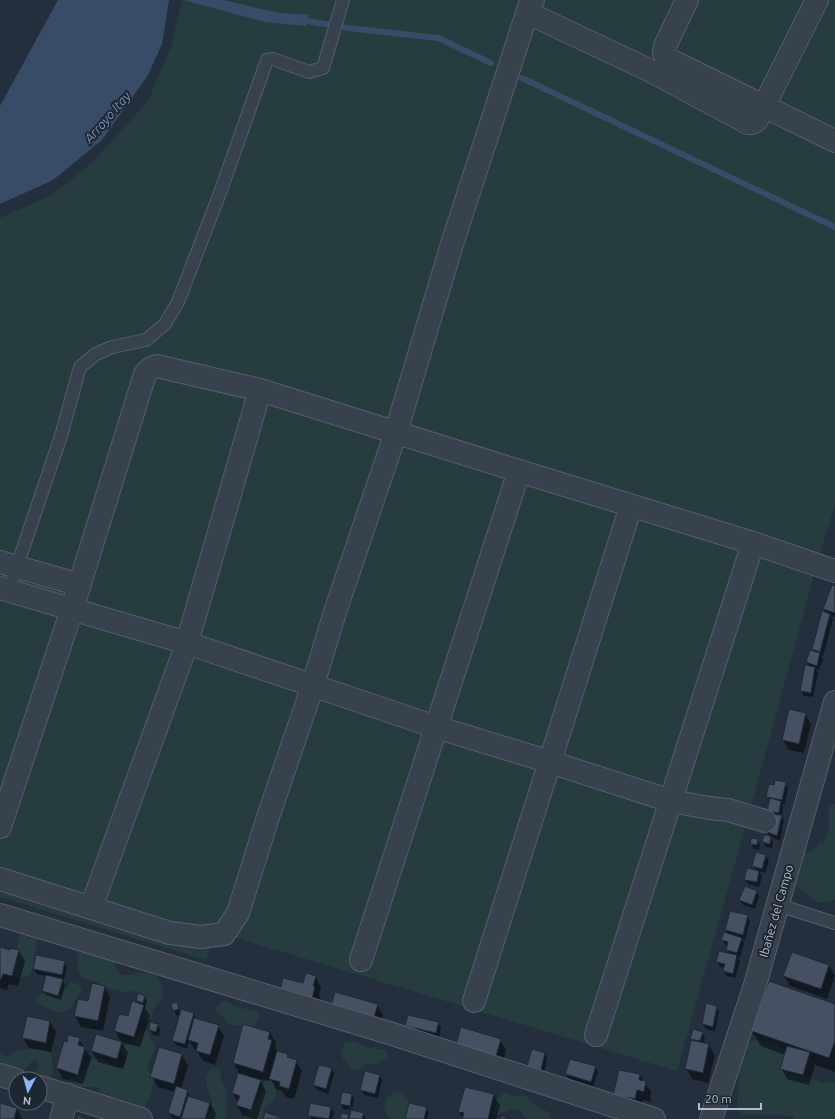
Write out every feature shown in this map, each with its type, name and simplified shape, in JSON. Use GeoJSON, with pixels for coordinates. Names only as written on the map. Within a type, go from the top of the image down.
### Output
{"type":"FeatureCollection","features":[{"type":"Feature","properties":{"kind":"street"},"geometry":{"type":"LineString","coordinates":[[687,0],[665,46],[664,53],[666,58],[835,141]]}},
{"type":"Feature","properties":{"kind":"street"},"geometry":{"type":"LineString","coordinates":[[0,879],[170,933],[201,937],[224,934],[238,913],[335,612],[396,432],[452,244],[528,4],[748,123],[752,123],[757,120],[817,0]]}},
{"type":"Feature","properties":{"kind":"street"},"geometry":{"type":"LineString","coordinates":[[0,827],[80,585],[145,374],[150,368],[157,366],[260,390],[753,543],[835,571]]}},
{"type":"Feature","properties":{"kind":"street"},"geometry":{"type":"LineString","coordinates":[[91,908],[187,643],[260,390]]}},
{"type":"Feature","properties":{"kind":"street"},"geometry":{"type":"LineString","coordinates":[[361,960],[519,471]]}},
{"type":"Feature","properties":{"kind":"street"},"geometry":{"type":"LineString","coordinates":[[474,1001],[631,506]]}},
{"type":"Feature","properties":{"kind":"street"},"geometry":{"type":"LineString","coordinates":[[596,1035],[753,543]]}},
{"type":"Feature","properties":{"kind":"street"},"geometry":{"type":"LineString","coordinates":[[9,564],[80,585]]}},
{"type":"Feature","properties":{"kind":"street"},"geometry":{"type":"LineString","coordinates":[[5,589],[187,643],[436,727],[671,801],[728,810],[765,821]]}},
{"type":"Feature","properties":{"kind":"street","name":"Ibañez del Campo"},"geometry":{"type":"LineString","coordinates":[[711,1119],[755,985],[835,702]]}},
{"type":"Feature","properties":{"kind":"street"},"geometry":{"type":"LineString","coordinates":[[0,915],[386,1032],[654,1119]]}},
{"type":"Feature","properties":{"kind":"street"},"geometry":{"type":"LineString","coordinates":[[48,1089],[141,1119]]}},
{"type":"Feature","properties":{"kind":"street"},"geometry":{"type":"LineString","coordinates":[[61,1119],[68,1095]]}},
{"type":"Feature","properties":{"kind":"lane"},"geometry":{"type":"LineString","coordinates":[[5,589],[9,564],[61,436],[80,367],[96,354],[112,347],[146,340],[165,324],[178,302],[220,193],[267,60],[273,59],[309,72],[323,68],[344,0]]}},
{"type":"Feature","properties":{"kind":"lane"},"geometry":{"type":"LineString","coordinates":[[778,905],[835,923]]}},
{"type":"Feature","properties":{"kind":"green space"},"geometry":{"type":"Polygon","coordinates":[[[182,0],[835,0],[835,506],[821,549],[677,1071],[217,932],[206,960],[0,897],[0,218],[50,196],[93,162],[148,101],[171,46],[182,0]]]}},
{"type":"Feature","properties":{"kind":"green space"},"geometry":{"type":"Polygon","coordinates":[[[835,804],[835,900],[826,903],[817,902],[792,883],[797,856],[810,852],[820,843],[824,844],[829,830],[829,806],[835,804]]]}},
{"type":"Feature","properties":{"kind":"green space"},"geometry":{"type":"Polygon","coordinates":[[[26,931],[34,935],[37,946],[32,972],[24,978],[14,977],[11,976],[9,968],[18,960],[17,950],[19,937],[26,931]]]}},
{"type":"Feature","properties":{"kind":"green space"},"geometry":{"type":"Polygon","coordinates":[[[84,948],[109,952],[120,975],[144,973],[156,976],[162,987],[162,996],[161,1000],[154,1008],[151,1019],[146,1020],[143,1017],[146,999],[141,992],[122,992],[85,979],[81,976],[78,969],[78,955],[84,948]]]}},
{"type":"Feature","properties":{"kind":"green space"},"geometry":{"type":"Polygon","coordinates":[[[71,983],[76,983],[82,988],[81,992],[70,1008],[58,1013],[37,1004],[35,1000],[37,996],[45,993],[58,994],[71,983]]]}},
{"type":"Feature","properties":{"kind":"green space"},"geometry":{"type":"Polygon","coordinates":[[[226,1001],[235,1006],[257,1012],[260,1016],[254,1026],[250,1028],[229,1025],[221,1015],[217,1013],[216,1009],[221,1002],[226,1001]]]}},
{"type":"Feature","properties":{"kind":"green space"},"geometry":{"type":"Polygon","coordinates":[[[142,1031],[147,1031],[149,1033],[151,1039],[155,1043],[155,1046],[147,1068],[154,1083],[146,1106],[140,1111],[131,1110],[119,1098],[102,1096],[99,1088],[73,1087],[68,1080],[85,1071],[92,1059],[101,1058],[116,1067],[124,1066],[126,1057],[123,1048],[132,1043],[142,1031]]]}},
{"type":"Feature","properties":{"kind":"green space"},"geometry":{"type":"Polygon","coordinates":[[[760,1040],[777,1044],[784,1049],[783,1067],[790,1074],[807,1077],[823,1083],[835,1082],[835,1119],[795,1119],[793,1117],[783,1115],[740,1115],[737,1107],[739,1080],[732,1064],[743,1043],[760,1040]]]}},
{"type":"Feature","properties":{"kind":"green space"},"geometry":{"type":"Polygon","coordinates":[[[346,1042],[354,1042],[366,1047],[385,1050],[388,1054],[388,1058],[380,1061],[377,1065],[368,1063],[356,1070],[351,1069],[342,1057],[342,1050],[346,1042]]]}},
{"type":"Feature","properties":{"kind":"green space"},"geometry":{"type":"Polygon","coordinates":[[[18,1050],[45,1050],[49,1052],[52,1056],[53,1074],[48,1077],[48,1071],[36,1071],[39,1063],[37,1060],[33,1060],[23,1071],[16,1071],[0,1065],[0,1053],[6,1057],[18,1050]]]}},
{"type":"Feature","properties":{"kind":"green space"},"geometry":{"type":"Polygon","coordinates":[[[212,1067],[220,1071],[221,1079],[225,1087],[227,1096],[227,1119],[206,1119],[207,1115],[213,1108],[206,1082],[208,1072],[212,1067]]]}},
{"type":"Feature","properties":{"kind":"green space"},"geometry":{"type":"Polygon","coordinates":[[[268,1078],[275,1083],[277,1091],[274,1099],[264,1109],[264,1119],[243,1119],[245,1112],[258,1101],[263,1085],[268,1078]]]}},
{"type":"Feature","properties":{"kind":"green space"},"geometry":{"type":"Polygon","coordinates":[[[394,1092],[402,1093],[409,1101],[407,1119],[389,1119],[385,1111],[386,1101],[394,1092]]]}},
{"type":"Feature","properties":{"kind":"green space"},"geometry":{"type":"Polygon","coordinates":[[[504,1092],[512,1096],[524,1095],[537,1106],[546,1111],[550,1116],[550,1119],[527,1119],[520,1111],[515,1109],[492,1115],[496,1101],[504,1092]]]}},
{"type":"Feature","properties":{"kind":"water","name":"Arroyo Itay"},"geometry":{"type":"Polygon","coordinates":[[[58,0],[169,0],[162,44],[148,75],[102,140],[53,180],[0,204],[0,106],[58,0]]]}},
{"type":"Feature","properties":{"kind":"water"},"geometry":{"type":"Polygon","coordinates":[[[183,0],[223,0],[287,14],[309,14],[306,26],[265,22],[183,0]]]}},
{"type":"Feature","properties":{"kind":"building"},"geometry":{"type":"Polygon","coordinates":[[[832,585],[835,586],[835,613],[823,609],[832,585]]]}},
{"type":"Feature","properties":{"kind":"building"},"geometry":{"type":"Polygon","coordinates":[[[822,611],[830,614],[820,652],[812,649],[822,611]]]}},
{"type":"Feature","properties":{"kind":"building"},"geometry":{"type":"Polygon","coordinates":[[[810,650],[820,653],[817,666],[806,662],[810,650]]]}},
{"type":"Feature","properties":{"kind":"building"},"geometry":{"type":"Polygon","coordinates":[[[805,665],[815,667],[811,693],[800,691],[805,665]]]}},
{"type":"Feature","properties":{"kind":"building"},"geometry":{"type":"Polygon","coordinates":[[[789,709],[806,713],[799,744],[782,740],[789,709]]]}},
{"type":"Feature","properties":{"kind":"building"},"geometry":{"type":"Polygon","coordinates":[[[775,780],[786,782],[782,800],[766,797],[769,784],[774,785],[775,780]]]}},
{"type":"Feature","properties":{"kind":"building"},"geometry":{"type":"Polygon","coordinates":[[[770,798],[781,801],[779,813],[767,811],[770,798]]]}},
{"type":"Feature","properties":{"kind":"building"},"geometry":{"type":"Polygon","coordinates":[[[768,814],[782,815],[777,836],[765,831],[768,814]]]}},
{"type":"Feature","properties":{"kind":"building"},"geometry":{"type":"Polygon","coordinates":[[[764,835],[771,836],[770,844],[762,842],[764,835]]]}},
{"type":"Feature","properties":{"kind":"building"},"geometry":{"type":"Polygon","coordinates":[[[751,838],[758,839],[757,845],[750,844],[751,838]]]}},
{"type":"Feature","properties":{"kind":"building"},"geometry":{"type":"Polygon","coordinates":[[[756,852],[766,855],[762,869],[752,866],[756,852]]]}},
{"type":"Feature","properties":{"kind":"building"},"geometry":{"type":"Polygon","coordinates":[[[747,868],[759,871],[757,882],[744,880],[747,868]]]}},
{"type":"Feature","properties":{"kind":"building"},"geometry":{"type":"Polygon","coordinates":[[[745,886],[757,891],[752,905],[739,900],[745,886]]]}},
{"type":"Feature","properties":{"kind":"building"},"geometry":{"type":"Polygon","coordinates":[[[730,911],[748,915],[743,935],[725,930],[730,911]]]}},
{"type":"Feature","properties":{"kind":"building"},"geometry":{"type":"Polygon","coordinates":[[[724,932],[742,938],[737,953],[726,950],[728,942],[721,940],[724,932]]]}},
{"type":"Feature","properties":{"kind":"building"},"geometry":{"type":"Polygon","coordinates":[[[0,947],[10,950],[10,948],[19,950],[12,976],[3,974],[1,980],[0,979],[0,947]]]}},
{"type":"Feature","properties":{"kind":"building"},"geometry":{"type":"Polygon","coordinates":[[[719,951],[737,955],[733,974],[723,971],[725,964],[716,962],[719,951]]]}},
{"type":"Feature","properties":{"kind":"building"},"geometry":{"type":"Polygon","coordinates":[[[792,952],[829,965],[821,989],[783,976],[792,952]]]}},
{"type":"Feature","properties":{"kind":"building"},"geometry":{"type":"Polygon","coordinates":[[[36,955],[65,961],[62,975],[33,969],[36,955]]]}},
{"type":"Feature","properties":{"kind":"building"},"geometry":{"type":"Polygon","coordinates":[[[306,973],[316,976],[313,986],[315,987],[312,999],[280,990],[283,978],[303,983],[306,973]]]}},
{"type":"Feature","properties":{"kind":"building"},"geometry":{"type":"Polygon","coordinates":[[[46,975],[63,979],[58,996],[42,991],[46,975]]]}},
{"type":"Feature","properties":{"kind":"building"},"geometry":{"type":"Polygon","coordinates":[[[769,981],[835,1004],[835,1041],[829,1058],[751,1031],[769,981]]]}},
{"type":"Feature","properties":{"kind":"building"},"geometry":{"type":"Polygon","coordinates":[[[92,983],[105,986],[98,1021],[74,1016],[78,999],[88,1001],[92,983]]]}},
{"type":"Feature","properties":{"kind":"building"},"geometry":{"type":"Polygon","coordinates":[[[335,992],[378,1004],[374,1018],[331,1006],[335,992]]]}},
{"type":"Feature","properties":{"kind":"building"},"geometry":{"type":"Polygon","coordinates":[[[138,993],[145,996],[143,1003],[136,1001],[138,993]]]}},
{"type":"Feature","properties":{"kind":"building"},"geometry":{"type":"Polygon","coordinates":[[[132,1001],[144,1005],[134,1037],[114,1031],[119,1014],[128,1016],[132,1001]]]}},
{"type":"Feature","properties":{"kind":"building"},"geometry":{"type":"Polygon","coordinates":[[[177,1002],[179,1009],[173,1011],[171,1004],[177,1002]]]}},
{"type":"Feature","properties":{"kind":"building"},"geometry":{"type":"Polygon","coordinates":[[[706,1003],[717,1006],[713,1027],[702,1024],[706,1003]]]}},
{"type":"Feature","properties":{"kind":"building"},"geometry":{"type":"Polygon","coordinates":[[[181,1009],[194,1013],[185,1044],[172,1041],[181,1009]]]}},
{"type":"Feature","properties":{"kind":"building"},"geometry":{"type":"Polygon","coordinates":[[[408,1015],[439,1022],[436,1033],[405,1026],[408,1015]]]}},
{"type":"Feature","properties":{"kind":"building"},"geometry":{"type":"Polygon","coordinates":[[[27,1016],[50,1021],[46,1043],[22,1038],[27,1016]]]}},
{"type":"Feature","properties":{"kind":"building"},"geometry":{"type":"Polygon","coordinates":[[[194,1018],[219,1025],[210,1055],[196,1051],[198,1043],[188,1040],[194,1018]]]}},
{"type":"Feature","properties":{"kind":"building"},"geometry":{"type":"Polygon","coordinates":[[[150,1022],[158,1024],[156,1032],[149,1030],[150,1022]]]}},
{"type":"Feature","properties":{"kind":"building"},"geometry":{"type":"Polygon","coordinates":[[[243,1024],[270,1032],[268,1039],[272,1040],[263,1072],[233,1063],[243,1024]]]}},
{"type":"Feature","properties":{"kind":"building"},"geometry":{"type":"Polygon","coordinates":[[[461,1027],[501,1039],[496,1056],[456,1044],[461,1027]]]}},
{"type":"Feature","properties":{"kind":"building"},"geometry":{"type":"Polygon","coordinates":[[[693,1029],[703,1032],[700,1041],[690,1039],[693,1029]]]}},
{"type":"Feature","properties":{"kind":"building"},"geometry":{"type":"Polygon","coordinates":[[[96,1034],[122,1042],[117,1059],[91,1051],[96,1034]]]}},
{"type":"Feature","properties":{"kind":"building"},"geometry":{"type":"Polygon","coordinates":[[[68,1035],[80,1038],[78,1045],[85,1047],[78,1075],[56,1068],[64,1041],[67,1042],[68,1035]]]}},
{"type":"Feature","properties":{"kind":"building"},"geometry":{"type":"Polygon","coordinates":[[[691,1040],[709,1044],[703,1073],[685,1069],[691,1040]]]}},
{"type":"Feature","properties":{"kind":"building"},"geometry":{"type":"Polygon","coordinates":[[[787,1046],[810,1052],[803,1075],[780,1069],[787,1046]]]}},
{"type":"Feature","properties":{"kind":"building"},"geometry":{"type":"Polygon","coordinates":[[[159,1047],[182,1054],[174,1084],[150,1077],[159,1047]]]}},
{"type":"Feature","properties":{"kind":"building"},"geometry":{"type":"Polygon","coordinates":[[[532,1049],[545,1053],[541,1070],[527,1066],[532,1049]]]}},
{"type":"Feature","properties":{"kind":"building"},"geometry":{"type":"Polygon","coordinates":[[[277,1051],[288,1054],[287,1057],[297,1060],[289,1089],[279,1086],[280,1082],[269,1079],[277,1051]]]}},
{"type":"Feature","properties":{"kind":"building"},"geometry":{"type":"Polygon","coordinates":[[[570,1059],[596,1066],[591,1082],[565,1074],[570,1059]]]}},
{"type":"Feature","properties":{"kind":"building"},"geometry":{"type":"Polygon","coordinates":[[[319,1065],[332,1068],[326,1089],[313,1085],[319,1065]]]}},
{"type":"Feature","properties":{"kind":"building"},"geometry":{"type":"Polygon","coordinates":[[[619,1070],[640,1074],[639,1080],[646,1081],[644,1092],[637,1090],[635,1099],[613,1095],[619,1070]]]}},
{"type":"Feature","properties":{"kind":"building"},"geometry":{"type":"Polygon","coordinates":[[[365,1071],[380,1075],[375,1094],[360,1090],[365,1071]]]}},
{"type":"Feature","properties":{"kind":"building"},"geometry":{"type":"Polygon","coordinates":[[[238,1073],[261,1080],[251,1110],[236,1105],[240,1096],[232,1093],[238,1073]]]}},
{"type":"Feature","properties":{"kind":"building"},"geometry":{"type":"Polygon","coordinates":[[[176,1086],[188,1090],[180,1117],[168,1113],[176,1086]]]}},
{"type":"Feature","properties":{"kind":"building"},"geometry":{"type":"Polygon","coordinates":[[[465,1087],[494,1094],[488,1119],[462,1119],[464,1113],[458,1112],[465,1087]]]}},
{"type":"Feature","properties":{"kind":"building"},"geometry":{"type":"Polygon","coordinates":[[[342,1092],[352,1094],[350,1106],[340,1104],[342,1092]]]}},
{"type":"Feature","properties":{"kind":"building"},"geometry":{"type":"Polygon","coordinates":[[[188,1096],[210,1103],[205,1119],[181,1119],[188,1096]]]}},
{"type":"Feature","properties":{"kind":"building"},"geometry":{"type":"Polygon","coordinates":[[[0,1103],[8,1105],[8,1111],[16,1111],[14,1119],[0,1119],[0,1103]]]}},
{"type":"Feature","properties":{"kind":"building"},"geometry":{"type":"Polygon","coordinates":[[[310,1103],[331,1107],[329,1119],[308,1116],[310,1103]]]}},
{"type":"Feature","properties":{"kind":"building"},"geometry":{"type":"Polygon","coordinates":[[[409,1103],[427,1107],[424,1119],[405,1119],[409,1103]]]}},
{"type":"Feature","properties":{"kind":"building"},"geometry":{"type":"Polygon","coordinates":[[[351,1110],[364,1113],[362,1119],[349,1119],[351,1110]]]}},
{"type":"Feature","properties":{"kind":"building"},"geometry":{"type":"Polygon","coordinates":[[[265,1112],[281,1118],[263,1119],[265,1112]]]}},
{"type":"Feature","properties":{"kind":"building"},"geometry":{"type":"Polygon","coordinates":[[[342,1113],[349,1115],[348,1119],[340,1119],[342,1113]]]}},
{"type":"Feature","properties":{"kind":"building"},"geometry":{"type":"Polygon","coordinates":[[[78,1116],[89,1119],[77,1119],[78,1116]]]}},
{"type":"Feature","properties":{"kind":"building"},"geometry":{"type":"Polygon","coordinates":[[[501,1116],[510,1119],[500,1119],[501,1116]]]}},
{"type":"Feature","properties":{"kind":"waterway"},"geometry":{"type":"LineString","coordinates":[[301,20],[348,28],[438,38],[491,63]]}},
{"type":"Feature","properties":{"kind":"waterway"},"geometry":{"type":"LineString","coordinates":[[522,78],[835,227]]}}]}
